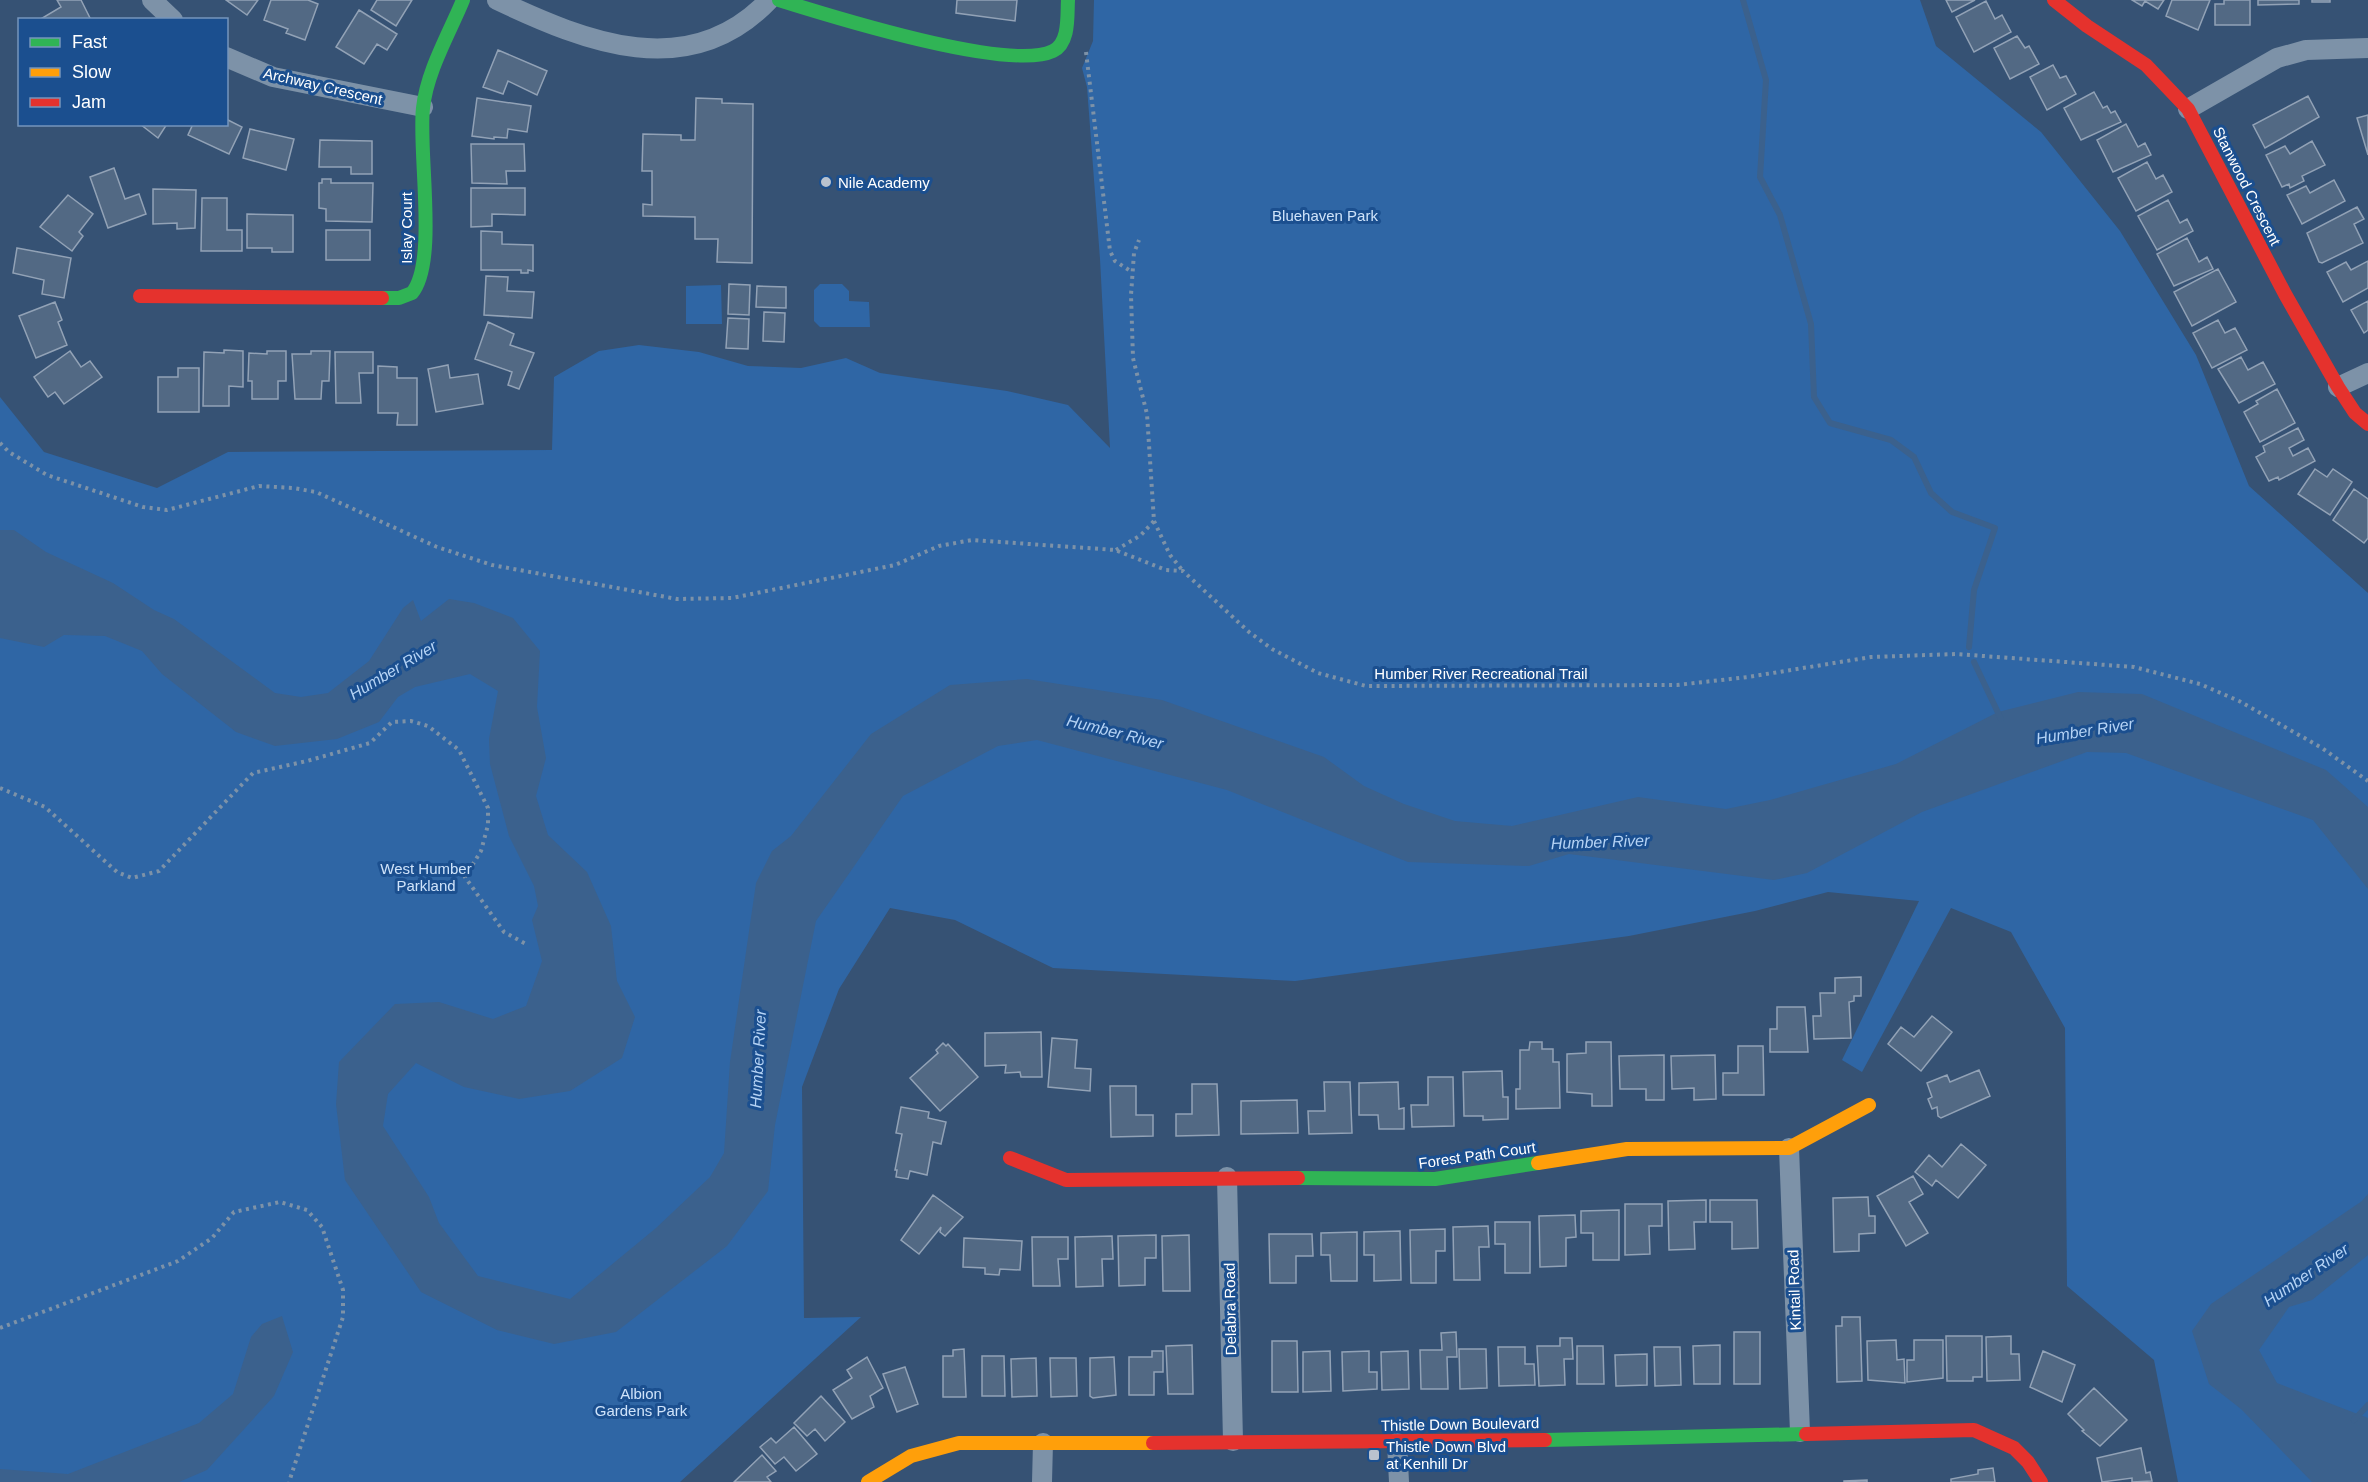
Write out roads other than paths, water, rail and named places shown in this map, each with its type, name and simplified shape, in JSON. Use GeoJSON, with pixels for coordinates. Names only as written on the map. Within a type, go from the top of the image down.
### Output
{"type":"FeatureCollection","features":[{"type":"Feature","properties":{"kind":"street"},"geometry":{"type":"LineString","coordinates":[[152,0],[171,18]]}},
{"type":"Feature","properties":{"kind":"street","name":"Islay Court"},"geometry":{"type":"LineString","coordinates":[[140,296],[399,299],[410,297],[419,284],[424,267],[423,107],[434,68],[463,0]]}},
{"type":"Feature","properties":{"kind":"street"},"geometry":{"type":"LineString","coordinates":[[497,0],[531,16],[609,44],[642,50],[685,47],[707,40],[753,17],[769,0]]}},
{"type":"Feature","properties":{"kind":"street"},"geometry":{"type":"LineString","coordinates":[[779,0],[954,48],[1040,54],[1054,50],[1064,41],[1068,0]]}},
{"type":"Feature","properties":{"kind":"street","name":"Stanwood Crescent"},"geometry":{"type":"LineString","coordinates":[[2054,0],[2087,26],[2146,65],[2188,109],[2285,294],[2338,387],[2355,413],[2368,424]]}},
{"type":"Feature","properties":{"kind":"street"},"geometry":{"type":"LineString","coordinates":[[2188,109],[2277,58],[2306,51],[2368,48]]}},
{"type":"Feature","properties":{"kind":"street","name":"Archway Crescent"},"geometry":{"type":"LineString","coordinates":[[228,58],[273,77],[423,107]]}},
{"type":"Feature","properties":{"kind":"street"},"geometry":{"type":"LineString","coordinates":[[2338,387],[2368,373]]}},
{"type":"Feature","properties":{"kind":"street","name":"Forest Path Court"},"geometry":{"type":"LineString","coordinates":[[1010,1158],[1066,1180],[1227,1177],[1419,1180],[1627,1149],[1790,1148],[1869,1105]]}},
{"type":"Feature","properties":{"kind":"street","name":"Kintail Road"},"geometry":{"type":"LineString","coordinates":[[1790,1148],[1800,1432]]}},
{"type":"Feature","properties":{"kind":"street","name":"Delabra Road"},"geometry":{"type":"LineString","coordinates":[[1227,1177],[1233,1441]]}},
{"type":"Feature","properties":{"kind":"street","name":"Thistle Down Boulevard"},"geometry":{"type":"LineString","coordinates":[[868,1482],[912,1454],[934,1446],[1233,1441],[1397,1443],[1800,1432],[1974,1430],[2011,1445],[2032,1463],[2041,1482]]}},
{"type":"Feature","properties":{"kind":"street"},"geometry":{"type":"LineString","coordinates":[[1042,1482],[1043,1443]]}},
{"type":"Feature","properties":{"kind":"street"},"geometry":{"type":"LineString","coordinates":[[1397,1443],[1399,1482]]}},
{"type":"Feature","properties":{"kind":"water","name":"Humber River"},"geometry":{"type":"Polygon","coordinates":[[[0,530],[14,530],[46,552],[113,583],[154,610],[174,619],[275,693],[301,697],[328,693],[369,661],[403,608],[413,600],[421,621],[449,599],[474,603],[513,618],[540,651],[537,707],[546,758],[536,796],[548,835],[587,872],[611,926],[617,981],[635,1017],[622,1058],[570,1091],[519,1099],[464,1087],[416,1063],[388,1094],[383,1126],[429,1197],[439,1223],[478,1276],[570,1299],[656,1228],[710,1177],[724,1153],[730,1062],[756,883],[772,851],[791,836],[871,734],[950,685],[1027,679],[1162,700],[1324,757],[1364,786],[1404,804],[1455,821],[1512,826],[1638,797],[1726,809],[1770,800],[1896,764],[1998,712],[2078,692],[2142,694],[2326,770],[2368,807],[2368,889],[2313,820],[2126,753],[2087,752],[1922,812],[1807,873],[1774,880],[1569,854],[1529,866],[1408,862],[1227,790],[1037,740],[998,746],[903,796],[816,921],[775,1125],[768,1191],[727,1246],[616,1332],[554,1344],[497,1330],[421,1292],[345,1180],[336,1104],[339,1062],[395,1004],[439,1002],[493,1019],[526,1006],[542,961],[532,920],[538,906],[534,886],[509,836],[490,764],[489,739],[498,691],[470,674],[415,687],[398,697],[379,722],[337,739],[275,746],[236,732],[162,674],[142,651],[105,636],[64,635],[44,647],[0,638],[0,530]]]}},
{"type":"Feature","properties":{"kind":"water","name":"Humber River"},"geometry":{"type":"Polygon","coordinates":[[[2368,1194],[2368,1255],[2312,1300],[2289,1307],[2259,1350],[2277,1383],[2368,1418],[2368,1482],[2312,1482],[2241,1409],[2209,1384],[2192,1331],[2211,1304],[2362,1201],[2368,1194]]]}},
{"type":"Feature","properties":{"kind":"water"},"geometry":{"type":"Polygon","coordinates":[[[282,1316],[293,1352],[274,1396],[207,1470],[179,1482],[0,1482],[0,1469],[68,1474],[199,1423],[233,1394],[251,1337],[262,1324],[282,1316]]]}},
{"type":"Feature","properties":{"kind":"waterway"},"geometry":{"type":"LineString","coordinates":[[1743,0],[1766,80],[1760,177],[1780,215],[1811,324],[1814,397],[1830,423],[1891,440],[1914,457],[1931,493],[1952,512],[1995,528],[1974,590],[1969,647]]}},
{"type":"Feature","properties":{"kind":"waterway"},"geometry":{"type":"LineString","coordinates":[[1974,662],[2001,719]]}},
{"type":"Feature","properties":{"kind":"waterway"},"geometry":{"type":"LineString","coordinates":[[2354,1420],[2368,1405]]}},
{"type":"Feature","properties":{"kind":"place","name":"Nile Academy"},"geometry":{"type":"Point","coordinates":[826,182]}},
{"type":"Feature","properties":{"kind":"place","name":"Thistle Down Blvd at Kenhill Dr"},"geometry":{"type":"Point","coordinates":[1374,1455]}},
{"type":"Feature","properties":{"kind":"park label","name":"Bluehaven Park"},"geometry":{"type":"Point","coordinates":[1325,215]}},
{"type":"Feature","properties":{"kind":"park label","name":"West Humber Parkland"},"geometry":{"type":"Point","coordinates":[426,876]}},
{"type":"Feature","properties":{"kind":"park label","name":"Albion Gardens Park"},"geometry":{"type":"Point","coordinates":[641,1402]}}]}
